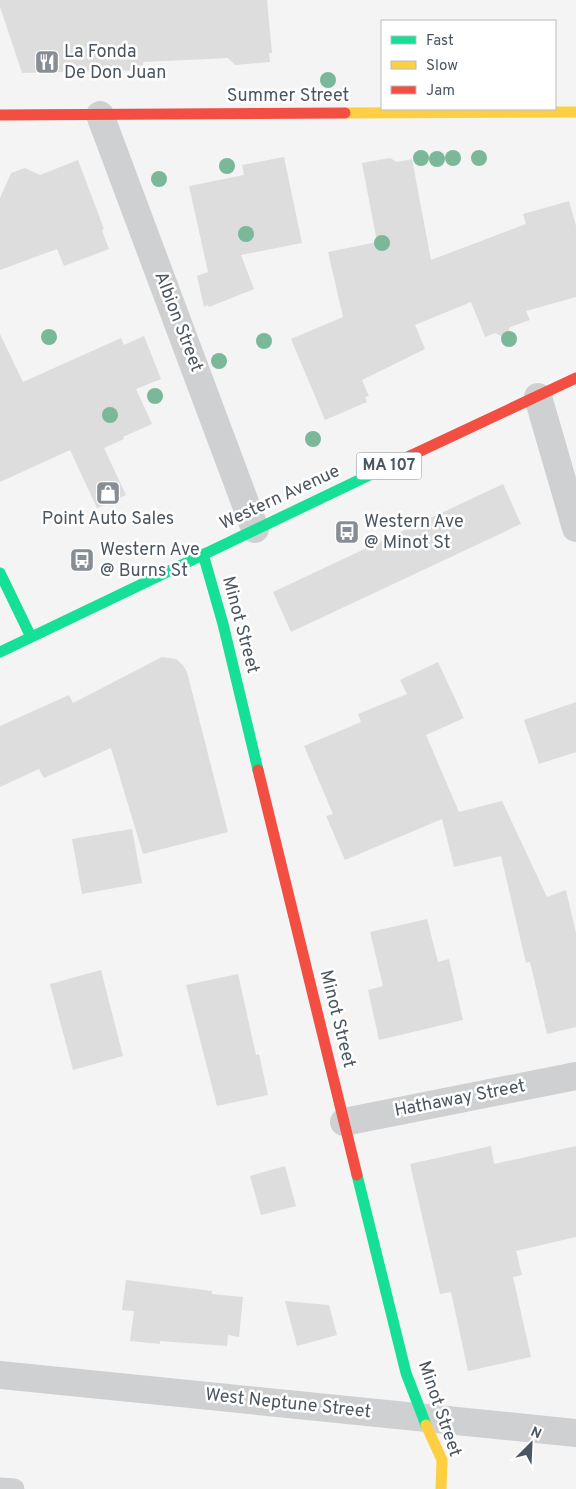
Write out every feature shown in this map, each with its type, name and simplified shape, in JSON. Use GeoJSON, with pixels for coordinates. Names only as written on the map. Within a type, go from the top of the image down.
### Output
{"type":"FeatureCollection","features":[{"type":"Feature","properties":{"kind":"main road","name":"Summer Street"},"geometry":{"type":"LineString","coordinates":[[0,115],[576,112]]}},
{"type":"Feature","properties":{"kind":"main road","name":"Western Avenue"},"geometry":{"type":"LineString","coordinates":[[0,652],[255,529],[576,378]]}},
{"type":"Feature","properties":{"kind":"main road","name":"Minot Street"},"geometry":{"type":"LineString","coordinates":[[203,554],[223,624],[406,1373],[442,1460],[440,1489]]}},
{"type":"Feature","properties":{"kind":"main road"},"geometry":{"type":"LineString","coordinates":[[0,573],[31,637]]}},
{"type":"Feature","properties":{"kind":"street","name":"Albion Street"},"geometry":{"type":"LineString","coordinates":[[100,115],[255,529]]}},
{"type":"Feature","properties":{"kind":"street"},"geometry":{"type":"LineString","coordinates":[[538,397],[576,528]]}},
{"type":"Feature","properties":{"kind":"street","name":"Hathaway Street"},"geometry":{"type":"LineString","coordinates":[[344,1122],[576,1076]]}},
{"type":"Feature","properties":{"kind":"street","name":"West Neptune Street"},"geometry":{"type":"LineString","coordinates":[[0,1376],[576,1433]]}},
{"type":"Feature","properties":{"kind":"lane"},"geometry":{"type":"LineString","coordinates":[[0,1488],[14,1489]]}},
{"type":"Feature","properties":{"kind":"building"},"geometry":{"type":"Polygon","coordinates":[[[0,0],[267,0],[272,53],[269,53],[270,62],[235,65],[228,58],[143,62],[143,70],[22,73],[0,7],[0,0]]]}},
{"type":"Feature","properties":{"kind":"building"},"geometry":{"type":"Polygon","coordinates":[[[284,157],[302,243],[241,255],[254,289],[209,307],[208,305],[204,307],[197,276],[208,272],[189,186],[244,175],[242,165],[284,157]]]}},
{"type":"Feature","properties":{"kind":"building"},"geometry":{"type":"Polygon","coordinates":[[[390,158],[397,162],[412,159],[431,260],[526,224],[523,214],[569,201],[576,226],[576,297],[526,311],[530,320],[510,327],[505,338],[495,333],[485,337],[471,302],[415,325],[425,349],[362,380],[369,396],[365,397],[367,402],[325,420],[291,339],[343,317],[328,252],[377,242],[362,163],[390,158]]]}},
{"type":"Feature","properties":{"kind":"building"},"geometry":{"type":"Polygon","coordinates":[[[78,160],[104,229],[102,230],[109,249],[64,266],[57,249],[0,270],[0,198],[11,173],[25,168],[40,175],[78,160]]]}},
{"type":"Feature","properties":{"kind":"building"},"geometry":{"type":"Polygon","coordinates":[[[0,334],[23,382],[121,338],[124,345],[144,336],[161,379],[136,389],[152,424],[104,448],[126,495],[97,508],[70,450],[0,482],[0,334]]]}},
{"type":"Feature","properties":{"kind":"building"},"geometry":{"type":"Polygon","coordinates":[[[503,484],[521,524],[291,632],[273,592],[503,484]]]}},
{"type":"Feature","properties":{"kind":"building"},"geometry":{"type":"Polygon","coordinates":[[[162,657],[176,659],[187,672],[228,832],[143,854],[111,748],[44,778],[39,769],[0,787],[0,726],[69,695],[73,703],[162,657]]]}},
{"type":"Feature","properties":{"kind":"building"},"geometry":{"type":"Polygon","coordinates":[[[438,662],[464,718],[426,735],[459,812],[502,801],[547,897],[566,890],[576,933],[576,1027],[547,1034],[530,962],[526,963],[501,856],[454,867],[442,819],[345,860],[326,816],[333,814],[304,746],[361,722],[358,714],[407,694],[400,680],[438,662]]]}},
{"type":"Feature","properties":{"kind":"building"},"geometry":{"type":"Polygon","coordinates":[[[576,702],[576,752],[539,764],[524,720],[576,702]]]}},
{"type":"Feature","properties":{"kind":"building"},"geometry":{"type":"Polygon","coordinates":[[[132,829],[142,883],[82,894],[72,839],[132,829]]]}},
{"type":"Feature","properties":{"kind":"building"},"geometry":{"type":"Polygon","coordinates":[[[427,919],[438,962],[449,959],[463,1020],[379,1040],[368,990],[383,986],[370,932],[427,919]]]}},
{"type":"Feature","properties":{"kind":"building"},"geometry":{"type":"Polygon","coordinates":[[[101,970],[123,1056],[73,1070],[50,984],[101,970]]]}},
{"type":"Feature","properties":{"kind":"building"},"geometry":{"type":"Polygon","coordinates":[[[238,974],[256,1055],[259,1054],[268,1095],[217,1106],[186,985],[238,974]]]}},
{"type":"Feature","properties":{"kind":"building"},"geometry":{"type":"Polygon","coordinates":[[[491,1146],[494,1164],[576,1146],[576,1237],[516,1251],[522,1275],[513,1277],[531,1357],[468,1371],[451,1292],[440,1294],[410,1164],[491,1146]]]}},
{"type":"Feature","properties":{"kind":"building"},"geometry":{"type":"Polygon","coordinates":[[[285,1166],[296,1206],[261,1215],[250,1176],[285,1166]]]}},
{"type":"Feature","properties":{"kind":"building"},"geometry":{"type":"Polygon","coordinates":[[[126,1280],[243,1297],[239,1337],[228,1335],[227,1346],[160,1341],[160,1344],[130,1341],[134,1311],[122,1310],[126,1280]]]}},
{"type":"Feature","properties":{"kind":"building"},"geometry":{"type":"Polygon","coordinates":[[[285,1301],[329,1305],[337,1335],[297,1346],[285,1301]]]}},
{"type":"Feature","properties":{"kind":"traffic: fast"},"geometry":{"type":"LineString","coordinates":[[0,652],[380,470]]}},
{"type":"Feature","properties":{"kind":"traffic: fast"},"geometry":{"type":"LineString","coordinates":[[203,554],[223,624],[258,770]]}},
{"type":"Feature","properties":{"kind":"traffic: fast"},"geometry":{"type":"LineString","coordinates":[[0,573],[31,637]]}},
{"type":"Feature","properties":{"kind":"traffic: fast"},"geometry":{"type":"LineString","coordinates":[[357,1175],[406,1373],[426,1425]]}},
{"type":"Feature","properties":{"kind":"traffic: slow"},"geometry":{"type":"LineString","coordinates":[[345,113],[576,112]]}},
{"type":"Feature","properties":{"kind":"traffic: slow"},"geometry":{"type":"LineString","coordinates":[[426,1425],[442,1460],[441,1489]]}},
{"type":"Feature","properties":{"kind":"traffic: jam"},"geometry":{"type":"LineString","coordinates":[[0,115],[345,113]]}},
{"type":"Feature","properties":{"kind":"traffic: jam"},"geometry":{"type":"LineString","coordinates":[[380,470],[576,378]]}},
{"type":"Feature","properties":{"kind":"traffic: jam"},"geometry":{"type":"LineString","coordinates":[[258,770],[357,1175]]}},
{"type":"Feature","properties":{"kind":"place","name":"La Fonda De Don Juan"},"geometry":{"type":"Point","coordinates":[47,62]}},
{"type":"Feature","properties":{"kind":"place","name":"Point Auto Sales"},"geometry":{"type":"Point","coordinates":[108,493]}},
{"type":"Feature","properties":{"kind":"place","name":"Western Ave @ Minot St"},"geometry":{"type":"Point","coordinates":[347,532]}},
{"type":"Feature","properties":{"kind":"place","name":"Western Ave @ Burns St"},"geometry":{"type":"Point","coordinates":[82,560]}}]}
